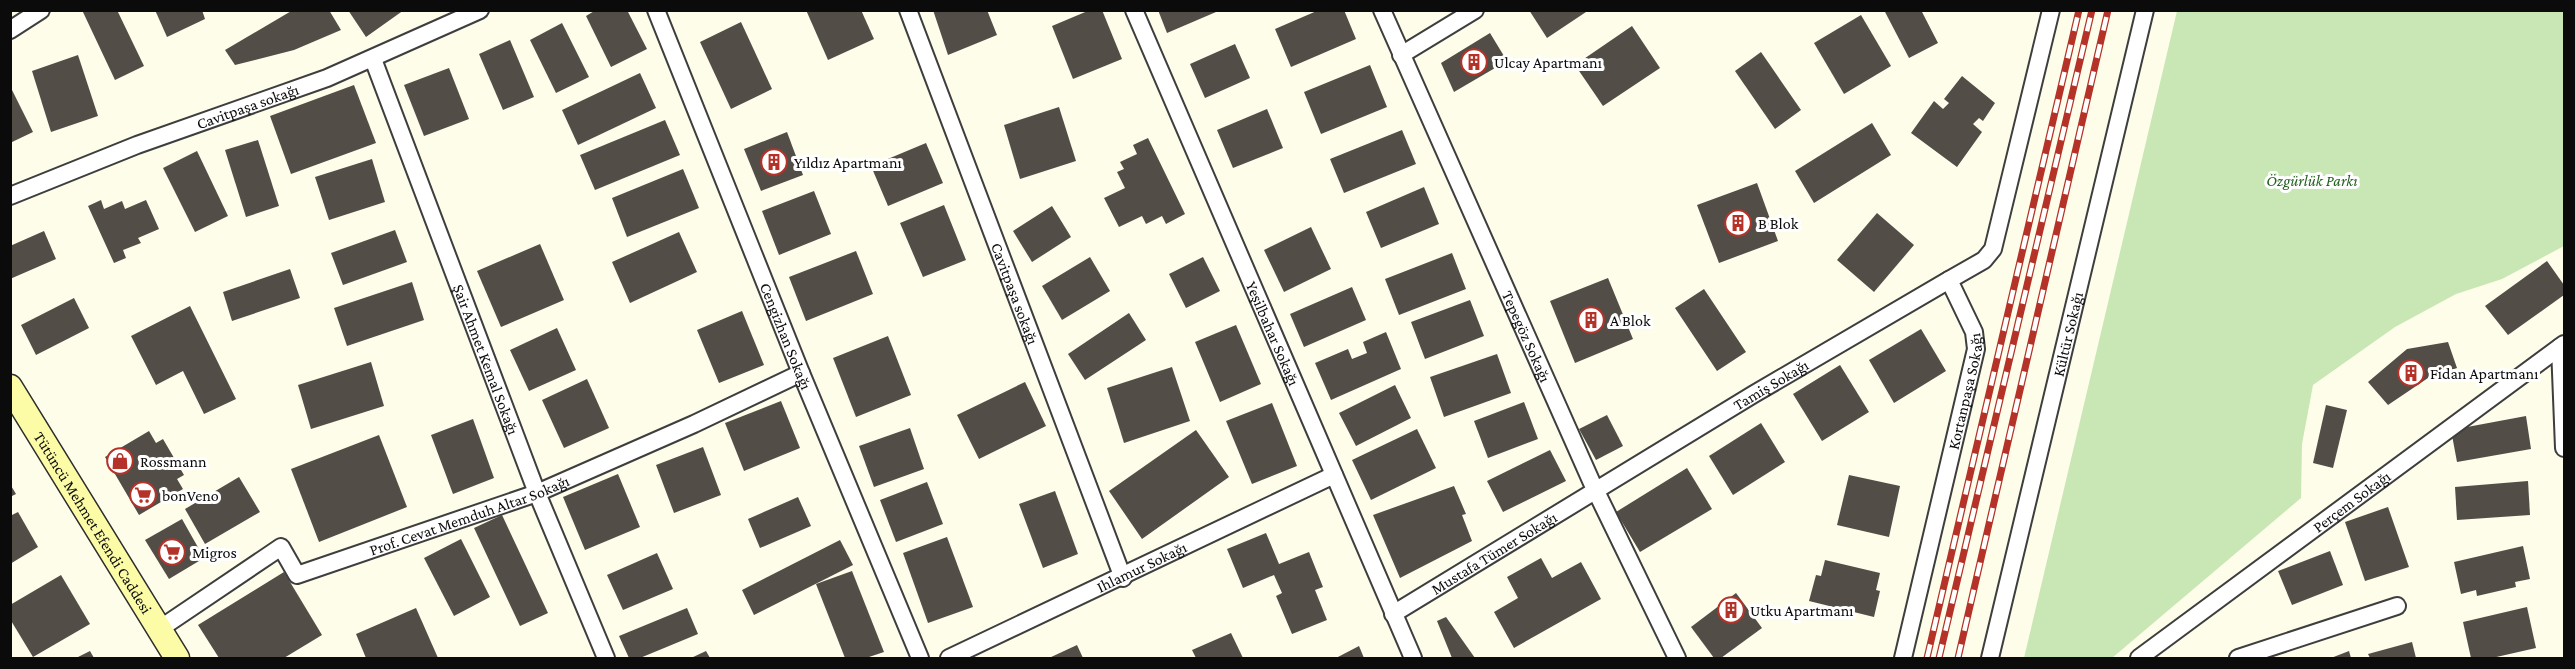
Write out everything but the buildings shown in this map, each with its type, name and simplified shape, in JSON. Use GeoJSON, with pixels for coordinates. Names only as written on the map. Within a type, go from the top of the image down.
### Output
{"type":"FeatureCollection","features":[{"type":"Feature","properties":{"kind":"main road","name":"Tütüncü Mehmet Efendi Caddesi"},"geometry":{"type":"LineString","coordinates":[[10,387],[177,658]]}},
{"type":"Feature","properties":{"kind":"street"},"geometry":{"type":"LineString","coordinates":[[10,30],[41,10]]}},
{"type":"Feature","properties":{"kind":"street","name":"Cavitpaşa sokağı"},"geometry":{"type":"LineString","coordinates":[[10,196],[100,159],[318,81],[373,59],[480,10]]}},
{"type":"Feature","properties":{"kind":"street","name":"Cengizhan Sokağı"},"geometry":{"type":"LineString","coordinates":[[656,10],[801,373],[920,658]]}},
{"type":"Feature","properties":{"kind":"street","name":"Cavitpaşa sokağı"},"geometry":{"type":"LineString","coordinates":[[908,10],[1123,578]]}},
{"type":"Feature","properties":{"kind":"street","name":"Yeşilbahar Sokağı"},"geometry":{"type":"LineString","coordinates":[[1134,10],[1413,658]]}},
{"type":"Feature","properties":{"kind":"street","name":"Tepegöz Sokağı"},"geometry":{"type":"LineString","coordinates":[[1382,10],[1596,492],[1677,658]]}},
{"type":"Feature","properties":{"kind":"street"},"geometry":{"type":"LineString","coordinates":[[1401,55],[1475,10]]}},
{"type":"Feature","properties":{"kind":"street","name":"Kültür Sokağı"},"geometry":{"type":"LineString","coordinates":[[1990,658],[2145,10]]}},
{"type":"Feature","properties":{"kind":"street"},"geometry":{"type":"LineString","coordinates":[[1948,280],[1984,260],[1993,249],[2047,11]]}},
{"type":"Feature","properties":{"kind":"street","name":"Şair Ahmet Kemal Sokağı"},"geometry":{"type":"LineString","coordinates":[[373,59],[537,492],[606,658]]}},
{"type":"Feature","properties":{"kind":"street","name":"Tamiş Sokağı"},"geometry":{"type":"LineString","coordinates":[[1596,492],[1754,394],[1948,280]]}},
{"type":"Feature","properties":{"kind":"street","name":"Kortanpaşa Sokağı"},"geometry":{"type":"LineString","coordinates":[[1903,658],[1976,350],[1974,332],[1948,280]]}},
{"type":"Feature","properties":{"kind":"street"},"geometry":{"type":"LineString","coordinates":[[2562,345],[2565,448]]}},
{"type":"Feature","properties":{"kind":"street","name":"Perçem Sokağı"},"geometry":{"type":"LineString","coordinates":[[2139,658],[2562,345]]}},
{"type":"Feature","properties":{"kind":"street","name":"Prof. Cevat Memduh Altar Sokağı"},"geometry":{"type":"LineString","coordinates":[[158,630],[282,547],[297,575],[537,492],[694,424],[801,373]]}},
{"type":"Feature","properties":{"kind":"street","name":"Ihlamur Sokağı"},"geometry":{"type":"LineString","coordinates":[[949,658],[1123,578],[1334,475]]}},
{"type":"Feature","properties":{"kind":"street","name":"Mustafa Tümer Sokağı"},"geometry":{"type":"LineString","coordinates":[[1393,614],[1596,492]]}},
{"type":"Feature","properties":{"kind":"street"},"geometry":{"type":"LineString","coordinates":[[2238,658],[2397,606]]}},
{"type":"Feature","properties":{"kind":"green space","name":"Özgürlük Parkı"},"geometry":{"type":"Polygon","coordinates":[[[2177,11],[2564,11],[2564,246],[2502,279],[2456,294],[2395,327],[2313,385],[2302,444],[2301,498],[2112,658],[2024,658],[2177,11]]]}},
{"type":"Feature","properties":{"kind":"railway"},"geometry":{"type":"LineString","coordinates":[[1927,658],[2079,10]]}},
{"type":"Feature","properties":{"kind":"railway"},"geometry":{"type":"LineString","coordinates":[[1939,658],[2092,10]]}},
{"type":"Feature","properties":{"kind":"railway"},"geometry":{"type":"LineString","coordinates":[[1958,658],[2108,10]]}},
{"type":"Feature","properties":{"kind":"place","name":"Ulcay Apartmanı"},"geometry":{"type":"Point","coordinates":[1474,62]}},
{"type":"Feature","properties":{"kind":"place","name":"Yıldız Apartmanı"},"geometry":{"type":"Point","coordinates":[774,162]}},
{"type":"Feature","properties":{"kind":"place","name":"B Blok"},"geometry":{"type":"Point","coordinates":[1738,223]}},
{"type":"Feature","properties":{"kind":"place","name":"A Blok"},"geometry":{"type":"Point","coordinates":[1591,320]}},
{"type":"Feature","properties":{"kind":"place","name":"Fidan Apartmanı"},"geometry":{"type":"Point","coordinates":[2411,373]}},
{"type":"Feature","properties":{"kind":"place","name":"Rossmann"},"geometry":{"type":"Point","coordinates":[120,461]}},
{"type":"Feature","properties":{"kind":"place","name":"bonVeno"},"geometry":{"type":"Point","coordinates":[143,495]}},
{"type":"Feature","properties":{"kind":"place","name":"Migros"},"geometry":{"type":"Point","coordinates":[172,552]}},
{"type":"Feature","properties":{"kind":"place","name":"Utku Apartmanı"},"geometry":{"type":"Point","coordinates":[1731,610]}}]}
